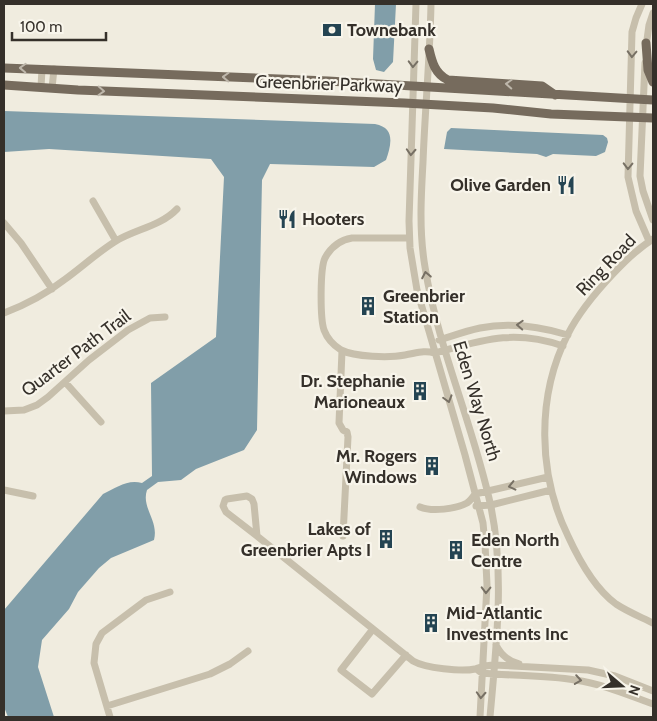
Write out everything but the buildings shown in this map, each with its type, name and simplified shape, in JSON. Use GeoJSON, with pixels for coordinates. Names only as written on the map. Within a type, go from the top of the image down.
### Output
{"type":"FeatureCollection","features":[{"type":"Feature","properties":{"kind":"main road"},"geometry":{"type":"LineString","coordinates":[[646,43],[648,70],[653,82]]}},
{"type":"Feature","properties":{"kind":"main road"},"geometry":{"type":"LineString","coordinates":[[429,49],[435,68],[441,76],[448,80],[542,86],[555,95]]}},
{"type":"Feature","properties":{"kind":"main road","name":"Greenbrier Parkway"},"geometry":{"type":"LineString","coordinates":[[4,68],[328,81],[653,100]]}},
{"type":"Feature","properties":{"kind":"main road","name":"Greenbrier Parkway"},"geometry":{"type":"LineString","coordinates":[[4,85],[426,104],[550,114],[653,118]]}},
{"type":"Feature","properties":{"kind":"street","name":"Eden Way North"},"geometry":{"type":"LineString","coordinates":[[416,4],[412,87],[410,238],[417,290],[479,507],[484,538],[486,566],[480,717]]}},
{"type":"Feature","properties":{"kind":"street","name":"Eden Way North"},"geometry":{"type":"LineString","coordinates":[[431,4],[421,199],[422,244],[429,289],[491,505],[495,530],[498,560],[496,645],[490,717]]}},
{"type":"Feature","properties":{"kind":"street"},"geometry":{"type":"LineString","coordinates":[[642,4],[632,32],[628,168],[629,185],[636,211],[651,240]]}},
{"type":"Feature","properties":{"kind":"street"},"geometry":{"type":"LineString","coordinates":[[653,13],[646,43],[640,176],[653,220]]}},
{"type":"Feature","properties":{"kind":"street"},"geometry":{"type":"LineString","coordinates":[[41,87],[42,69]]}},
{"type":"Feature","properties":{"kind":"street"},"geometry":{"type":"LineString","coordinates":[[52,88],[54,69]]}},
{"type":"Feature","properties":{"kind":"street"},"geometry":{"type":"LineString","coordinates":[[93,201],[116,241]]}},
{"type":"Feature","properties":{"kind":"street"},"geometry":{"type":"LineString","coordinates":[[4,313],[52,289],[116,241],[142,228],[162,221],[177,209]]}},
{"type":"Feature","properties":{"kind":"street"},"geometry":{"type":"LineString","coordinates":[[4,223],[21,243],[52,289]]}},
{"type":"Feature","properties":{"kind":"street"},"geometry":{"type":"LineString","coordinates":[[410,238],[352,238],[340,242],[329,252],[322,269],[322,324],[329,340],[342,350],[355,354],[396,356],[426,350],[435,353],[502,337],[538,338],[563,346]]}},
{"type":"Feature","properties":{"kind":"street","name":"Ring Road"},"geometry":{"type":"LineString","coordinates":[[651,240],[619,268],[595,293],[568,335],[553,374],[547,398],[545,448],[548,478],[559,519],[577,556],[596,584],[616,603],[653,623]]}},
{"type":"Feature","properties":{"kind":"street","name":"Quarter Path Trail"},"geometry":{"type":"LineString","coordinates":[[4,411],[16,411],[32,407],[48,397],[105,347],[128,330],[150,318],[164,317]]}},
{"type":"Feature","properties":{"kind":"street"},"geometry":{"type":"LineString","coordinates":[[426,350],[432,342],[480,328],[501,325],[523,325],[544,328],[568,335]]}},
{"type":"Feature","properties":{"kind":"street"},"geometry":{"type":"LineString","coordinates":[[342,350],[339,423],[343,430],[347,432],[348,437],[343,536]]}},
{"type":"Feature","properties":{"kind":"street"},"geometry":{"type":"LineString","coordinates":[[65,382],[101,422]]}},
{"type":"Feature","properties":{"kind":"street"},"geometry":{"type":"LineString","coordinates":[[467,503],[475,494],[548,478]]}},
{"type":"Feature","properties":{"kind":"street"},"geometry":{"type":"LineString","coordinates":[[4,490],[33,496]]}},
{"type":"Feature","properties":{"kind":"street"},"geometry":{"type":"LineString","coordinates":[[420,507],[438,510],[467,503],[479,507],[551,490]]}},
{"type":"Feature","properties":{"kind":"street"},"geometry":{"type":"LineString","coordinates":[[257,536],[252,499],[247,496],[225,500],[223,506],[226,512],[417,663],[430,668],[474,669],[482,673],[588,682],[615,689],[653,704]]}},
{"type":"Feature","properties":{"kind":"street"},"geometry":{"type":"LineString","coordinates":[[110,717],[93,658],[94,648],[100,636],[146,600],[170,592]]}},
{"type":"Feature","properties":{"kind":"street"},"geometry":{"type":"LineString","coordinates":[[372,629],[341,670],[356,683],[372,694],[406,655]]}},
{"type":"Feature","properties":{"kind":"street"},"geometry":{"type":"LineString","coordinates":[[496,645],[504,657],[512,662],[532,667]]}},
{"type":"Feature","properties":{"kind":"street"},"geometry":{"type":"LineString","coordinates":[[107,706],[210,674],[230,664],[248,651]]}},
{"type":"Feature","properties":{"kind":"street"},"geometry":{"type":"LineString","coordinates":[[474,669],[483,665],[494,665],[600,672],[653,691]]}},
{"type":"Feature","properties":{"kind":"water"},"geometry":{"type":"Polygon","coordinates":[[[375,4],[396,4],[393,62],[384,72],[376,70],[373,59],[375,4]]]}},
{"type":"Feature","properties":{"kind":"water"},"geometry":{"type":"Polygon","coordinates":[[[4,111],[375,124],[386,129],[390,138],[386,160],[374,167],[270,164],[262,180],[257,430],[244,450],[196,469],[181,480],[158,482],[147,490],[146,503],[154,526],[154,540],[111,558],[99,568],[78,592],[69,609],[42,640],[38,667],[54,717],[8,717],[4,707],[4,610],[103,494],[126,483],[142,483],[152,476],[151,383],[216,337],[224,177],[211,159],[49,149],[4,152],[4,111]]]}},
{"type":"Feature","properties":{"kind":"water"},"geometry":{"type":"Polygon","coordinates":[[[451,128],[603,135],[607,138],[608,142],[605,152],[596,156],[553,154],[546,157],[537,154],[444,149],[447,132],[451,128]]]}},
{"type":"Feature","properties":{"kind":"place","name":"Townebank"},"geometry":{"type":"Point","coordinates":[332,30]}},
{"type":"Feature","properties":{"kind":"place","name":"Olive Garden"},"geometry":{"type":"Point","coordinates":[566,185]}},
{"type":"Feature","properties":{"kind":"place","name":"Hooters"},"geometry":{"type":"Point","coordinates":[287,219]}},
{"type":"Feature","properties":{"kind":"place","name":"Greenbrier Station"},"geometry":{"type":"Point","coordinates":[368,306]}},
{"type":"Feature","properties":{"kind":"place","name":"Dr. Stephanie Marioneaux"},"geometry":{"type":"Point","coordinates":[420,391]}},
{"type":"Feature","properties":{"kind":"place","name":"Mr. Rogers Windows"},"geometry":{"type":"Point","coordinates":[432,466]}},
{"type":"Feature","properties":{"kind":"place","name":"Lakes of Greenbrier Apts I"},"geometry":{"type":"Point","coordinates":[386,539]}},
{"type":"Feature","properties":{"kind":"place","name":"Eden North Centre"},"geometry":{"type":"Point","coordinates":[456,550]}},
{"type":"Feature","properties":{"kind":"place","name":"Mid-Atlantic Investments Inc"},"geometry":{"type":"Point","coordinates":[431,623]}}]}
